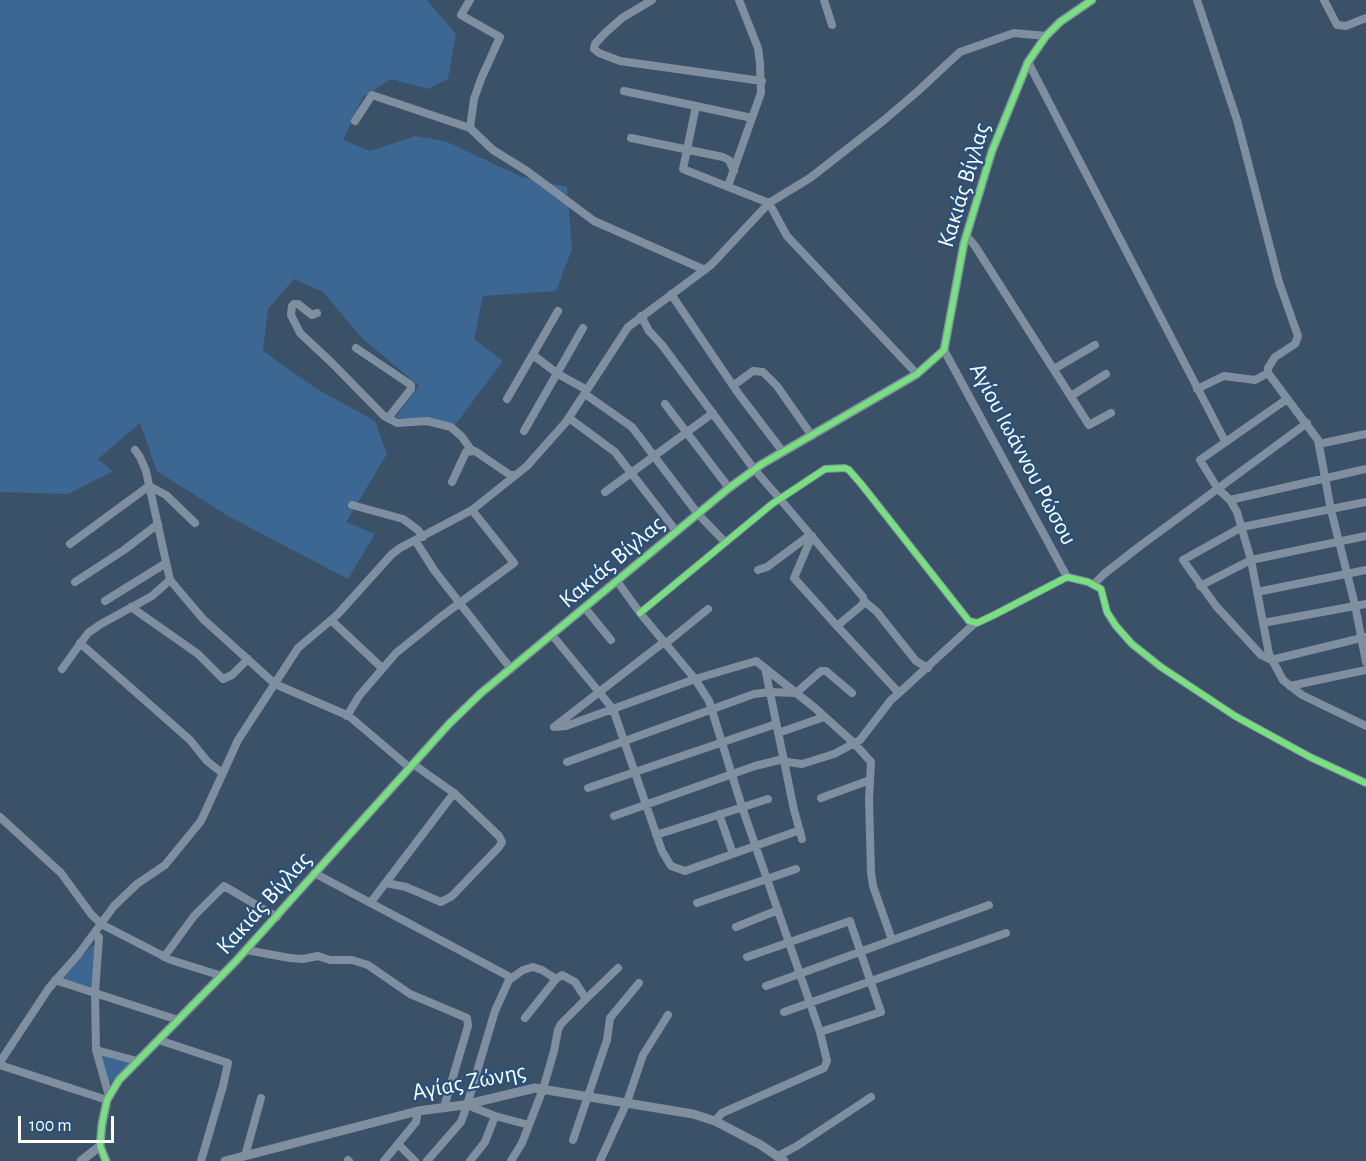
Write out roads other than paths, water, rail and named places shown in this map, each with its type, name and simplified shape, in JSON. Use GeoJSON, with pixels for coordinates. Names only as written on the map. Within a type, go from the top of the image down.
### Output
{"type":"FeatureCollection","features":[{"type":"Feature","properties":{"kind":"street"},"geometry":{"type":"LineString","coordinates":[[470,0],[461,15],[500,37],[474,99],[470,128]]}},
{"type":"Feature","properties":{"kind":"street"},"geometry":{"type":"LineString","coordinates":[[652,0],[622,18],[604,34],[595,44],[594,49],[620,61],[762,81]]}},
{"type":"Feature","properties":{"kind":"street"},"geometry":{"type":"LineString","coordinates":[[728,186],[761,93],[762,81],[758,48],[739,0]]}},
{"type":"Feature","properties":{"kind":"street"},"geometry":{"type":"LineString","coordinates":[[824,0],[832,25]]}},
{"type":"Feature","properties":{"kind":"street","name":"Κακιάς Βίγλας"},"geometry":{"type":"LineString","coordinates":[[100,1146],[108,1098],[119,1080],[277,917],[448,724],[676,531],[754,469],[917,374],[944,350],[966,235],[992,151],[1028,62],[1046,36],[1060,22],[1092,0]]}},
{"type":"Feature","properties":{"kind":"street"},"geometry":{"type":"LineString","coordinates":[[1197,0],[1237,120],[1279,282],[1298,336],[1295,344],[1275,357],[1268,368],[1268,373],[1307,423],[1319,444],[1331,510],[1363,638],[1366,663]]}},
{"type":"Feature","properties":{"kind":"street"},"geometry":{"type":"LineString","coordinates":[[1324,0],[1337,25],[1346,26],[1366,18]]}},
{"type":"Feature","properties":{"kind":"street"},"geometry":{"type":"LineString","coordinates":[[108,1098],[0,1064],[55,980],[97,935],[121,898],[165,865],[192,834],[206,812],[238,740],[298,648],[331,620],[392,554],[472,510],[527,466],[569,418],[628,327],[705,270],[769,203],[810,178],[883,121],[960,52],[1014,33],[1046,36]]}},
{"type":"Feature","properties":{"kind":"street"},"geometry":{"type":"LineString","coordinates":[[1028,62],[1225,441]]}},
{"type":"Feature","properties":{"kind":"street"},"geometry":{"type":"LineString","coordinates":[[624,91],[752,118]]}},
{"type":"Feature","properties":{"kind":"street"},"geometry":{"type":"LineString","coordinates":[[355,121],[372,95],[470,128],[494,150],[527,171],[594,221],[705,270]]}},
{"type":"Feature","properties":{"kind":"street"},"geometry":{"type":"LineString","coordinates":[[696,106],[683,169],[769,203],[787,236],[917,374]]}},
{"type":"Feature","properties":{"kind":"street"},"geometry":{"type":"LineString","coordinates":[[631,138],[723,157],[729,160],[734,171]]}},
{"type":"Feature","properties":{"kind":"street"},"geometry":{"type":"LineString","coordinates":[[966,235],[1089,425],[1111,413]]}},
{"type":"Feature","properties":{"kind":"street"},"geometry":{"type":"LineString","coordinates":[[670,294],[783,452]]}},
{"type":"Feature","properties":{"kind":"street"},"geometry":{"type":"LineString","coordinates":[[317,313],[312,315],[298,304],[294,304],[291,315],[300,333],[384,416],[397,423],[427,422],[450,427],[462,437],[472,451]]}},
{"type":"Feature","properties":{"kind":"street"},"geometry":{"type":"LineString","coordinates":[[507,399],[558,311]]}},
{"type":"Feature","properties":{"kind":"street"},"geometry":{"type":"LineString","coordinates":[[641,316],[649,332],[663,345],[754,469],[864,601],[877,612],[916,660],[928,668]]}},
{"type":"Feature","properties":{"kind":"street"},"geometry":{"type":"LineString","coordinates":[[524,431],[583,328]]}},
{"type":"Feature","properties":{"kind":"street"},"geometry":{"type":"LineString","coordinates":[[1054,369],[1095,345]]}},
{"type":"Feature","properties":{"kind":"street"},"geometry":{"type":"LineString","coordinates":[[356,348],[411,385],[411,389],[388,418]]}},
{"type":"Feature","properties":{"kind":"street","name":"Αγίου Ιωάννου Ρώσου"},"geometry":{"type":"LineString","coordinates":[[944,350],[1066,577]]}},
{"type":"Feature","properties":{"kind":"street"},"geometry":{"type":"LineString","coordinates":[[533,355],[632,427],[698,514],[726,542]]}},
{"type":"Feature","properties":{"kind":"street"},"geometry":{"type":"LineString","coordinates":[[734,385],[753,371],[763,372],[777,386],[812,436]]}},
{"type":"Feature","properties":{"kind":"street"},"geometry":{"type":"LineString","coordinates":[[1197,389],[1224,376],[1255,380],[1268,373]]}},
{"type":"Feature","properties":{"kind":"street"},"geometry":{"type":"LineString","coordinates":[[1071,396],[1106,374]]}},
{"type":"Feature","properties":{"kind":"street"},"geometry":{"type":"LineString","coordinates":[[1287,399],[1200,460],[1218,489],[1230,500],[1242,527],[1271,660],[1283,680],[1302,695],[1366,726]]}},
{"type":"Feature","properties":{"kind":"street"},"geometry":{"type":"LineString","coordinates":[[665,404],[729,488]]}},
{"type":"Feature","properties":{"kind":"street"},"geometry":{"type":"LineString","coordinates":[[605,492],[713,413]]}},
{"type":"Feature","properties":{"kind":"street"},"geometry":{"type":"LineString","coordinates":[[569,418],[615,452],[676,531]]}},
{"type":"Feature","properties":{"kind":"street"},"geometry":{"type":"LineString","coordinates":[[1094,585],[1104,574],[1307,423]]}},
{"type":"Feature","properties":{"kind":"street"},"geometry":{"type":"LineString","coordinates":[[1319,444],[1366,434]]}},
{"type":"Feature","properties":{"kind":"street"},"geometry":{"type":"LineString","coordinates":[[135,450],[144,464],[170,580],[202,619],[275,684],[347,716],[411,766],[454,793],[499,836],[502,842],[452,896],[441,902],[406,887],[386,883]]}},
{"type":"Feature","properties":{"kind":"street"},"geometry":{"type":"LineString","coordinates":[[452,482],[466,452],[472,451],[510,474],[516,475]]}},
{"type":"Feature","properties":{"kind":"street"},"geometry":{"type":"LineString","coordinates":[[640,613],[780,499],[825,469],[849,470],[969,621],[975,623]]}},
{"type":"Feature","properties":{"kind":"street"},"geometry":{"type":"LineString","coordinates":[[1230,500],[1366,469]]}},
{"type":"Feature","properties":{"kind":"street"},"geometry":{"type":"LineString","coordinates":[[149,486],[166,495],[195,524]]}},
{"type":"Feature","properties":{"kind":"street"},"geometry":{"type":"LineString","coordinates":[[70,544],[149,486]]}},
{"type":"Feature","properties":{"kind":"street"},"geometry":{"type":"LineString","coordinates":[[1363,638],[1271,660],[1261,655],[1216,606],[1183,560],[1242,527],[1366,502]]}},
{"type":"Feature","properties":{"kind":"street"},"geometry":{"type":"LineString","coordinates":[[352,505],[403,519],[418,530],[419,538],[434,570],[511,669]]}},
{"type":"Feature","properties":{"kind":"street"},"geometry":{"type":"LineString","coordinates":[[347,716],[359,696],[382,668],[420,634],[514,563],[472,510]]}},
{"type":"Feature","properties":{"kind":"street"},"geometry":{"type":"LineString","coordinates":[[75,582],[124,550],[158,524]]}},
{"type":"Feature","properties":{"kind":"street"},"geometry":{"type":"LineString","coordinates":[[758,570],[767,567],[811,536]]}},
{"type":"Feature","properties":{"kind":"street"},"geometry":{"type":"LineString","coordinates":[[811,536],[794,578],[899,693]]}},
{"type":"Feature","properties":{"kind":"street"},"geometry":{"type":"LineString","coordinates":[[1200,586],[1251,560],[1366,536]]}},
{"type":"Feature","properties":{"kind":"street"},"geometry":{"type":"LineString","coordinates":[[105,601],[166,563]]}},
{"type":"Feature","properties":{"kind":"street"},"geometry":{"type":"LineString","coordinates":[[1257,592],[1366,570]]}},
{"type":"Feature","properties":{"kind":"street"},"geometry":{"type":"LineString","coordinates":[[614,816],[755,766],[783,759],[787,762],[802,764],[834,754],[855,744],[864,736],[891,699],[928,668],[975,623],[1066,577],[1101,589],[1107,612],[1116,626],[1131,644],[1161,667],[1243,720],[1310,758],[1366,783]]}},
{"type":"Feature","properties":{"kind":"street"},"geometry":{"type":"LineString","coordinates":[[62,669],[88,633],[152,596],[170,580]]}},
{"type":"Feature","properties":{"kind":"street"},"geometry":{"type":"LineString","coordinates":[[617,581],[709,701],[742,807],[820,1032],[827,1061],[824,1068],[722,1113],[715,1121]]}},
{"type":"Feature","properties":{"kind":"street"},"geometry":{"type":"LineString","coordinates":[[837,626],[864,601]]}},
{"type":"Feature","properties":{"kind":"street"},"geometry":{"type":"LineString","coordinates":[[1263,623],[1366,603]]}},
{"type":"Feature","properties":{"kind":"street"},"geometry":{"type":"LineString","coordinates":[[131,607],[198,654],[223,679],[232,675],[248,659]]}},
{"type":"Feature","properties":{"kind":"street"},"geometry":{"type":"LineString","coordinates":[[585,608],[611,640]]}},
{"type":"Feature","properties":{"kind":"street"},"geometry":{"type":"LineString","coordinates":[[708,609],[554,727],[566,726],[756,661],[855,744],[871,762],[871,872],[873,886],[892,940]]}},
{"type":"Feature","properties":{"kind":"street"},"geometry":{"type":"LineString","coordinates":[[331,620],[382,668]]}},
{"type":"Feature","properties":{"kind":"street"},"geometry":{"type":"LineString","coordinates":[[552,636],[613,709],[666,861],[677,869],[685,871],[800,830]]}},
{"type":"Feature","properties":{"kind":"street"},"geometry":{"type":"LineString","coordinates":[[80,643],[190,740],[207,761],[222,773]]}},
{"type":"Feature","properties":{"kind":"street"},"geometry":{"type":"LineString","coordinates":[[765,668],[802,839]]}},
{"type":"Feature","properties":{"kind":"street"},"geometry":{"type":"LineString","coordinates":[[1290,686],[1366,670]]}},
{"type":"Feature","properties":{"kind":"street"},"geometry":{"type":"LineString","coordinates":[[567,762],[754,694],[796,693],[821,671],[826,671],[852,693]]}},
{"type":"Feature","properties":{"kind":"street"},"geometry":{"type":"LineString","coordinates":[[778,733],[824,717]]}},
{"type":"Feature","properties":{"kind":"street"},"geometry":{"type":"LineString","coordinates":[[588,788],[776,724]]}},
{"type":"Feature","properties":{"kind":"street"},"geometry":{"type":"LineString","coordinates":[[821,798],[870,780]]}},
{"type":"Feature","properties":{"kind":"street"},"geometry":{"type":"LineString","coordinates":[[371,902],[454,793]]}},
{"type":"Feature","properties":{"kind":"street"},"geometry":{"type":"LineString","coordinates":[[656,835],[768,799]]}},
{"type":"Feature","properties":{"kind":"street"},"geometry":{"type":"LineString","coordinates":[[719,814],[733,854]]}},
{"type":"Feature","properties":{"kind":"street"},"geometry":{"type":"LineString","coordinates":[[0,817],[61,873],[104,926],[164,957],[222,976]]}},
{"type":"Feature","properties":{"kind":"street"},"geometry":{"type":"LineString","coordinates":[[697,903],[796,869]]}},
{"type":"Feature","properties":{"kind":"street"},"geometry":{"type":"LineString","coordinates":[[316,874],[512,978]]}},
{"type":"Feature","properties":{"kind":"street"},"geometry":{"type":"LineString","coordinates":[[164,957],[194,916],[224,886],[277,917]]}},
{"type":"Feature","properties":{"kind":"street"},"geometry":{"type":"LineString","coordinates":[[766,986],[989,905]]}},
{"type":"Feature","properties":{"kind":"street"},"geometry":{"type":"LineString","coordinates":[[736,927],[778,910]]}},
{"type":"Feature","properties":{"kind":"street"},"geometry":{"type":"LineString","coordinates":[[747,957],[850,921],[881,1012],[820,1032]]}},
{"type":"Feature","properties":{"kind":"street"},"geometry":{"type":"LineString","coordinates":[[784,1012],[1006,933]]}},
{"type":"Feature","properties":{"kind":"street"},"geometry":{"type":"LineString","coordinates":[[97,935],[96,1050],[108,1098]]}},
{"type":"Feature","properties":{"kind":"street"},"geometry":{"type":"LineString","coordinates":[[246,950],[290,958],[303,959],[318,956],[330,960],[352,960],[368,965],[410,994],[467,1018],[468,1026],[444,1107]]}},
{"type":"Feature","properties":{"kind":"street"},"geometry":{"type":"LineString","coordinates":[[427,1161],[461,1122],[495,1011],[512,978],[523,970],[533,968],[542,970],[556,979]]}},
{"type":"Feature","properties":{"kind":"street"},"geometry":{"type":"LineString","coordinates":[[511,1161],[522,1143],[543,1089],[555,1051],[558,1030],[618,968]]}},
{"type":"Feature","properties":{"kind":"street"},"geometry":{"type":"LineString","coordinates":[[525,1018],[556,979],[562,975],[574,982],[586,999]]}},
{"type":"Feature","properties":{"kind":"street"},"geometry":{"type":"LineString","coordinates":[[55,980],[178,1020]]}},
{"type":"Feature","properties":{"kind":"street"},"geometry":{"type":"LineString","coordinates":[[573,1140],[607,1040],[610,1018],[639,983]]}},
{"type":"Feature","properties":{"kind":"street"},"geometry":{"type":"LineString","coordinates":[[600,1161],[627,1102],[644,1055],[668,1015]]}},
{"type":"Feature","properties":{"kind":"street"},"geometry":{"type":"LineString","coordinates":[[159,1040],[228,1064],[201,1161]]}},
{"type":"Feature","properties":{"kind":"street"},"geometry":{"type":"LineString","coordinates":[[96,1050],[137,1061]]}},
{"type":"Feature","properties":{"kind":"street","name":"Αγίας Ζώνης"},"geometry":{"type":"LineString","coordinates":[[225,1161],[418,1111],[465,1105],[535,1088],[693,1114],[715,1121],[781,1158]]}},
{"type":"Feature","properties":{"kind":"street"},"geometry":{"type":"LineString","coordinates":[[781,1158],[871,1097]]}},
{"type":"Feature","properties":{"kind":"street"},"geometry":{"type":"LineString","coordinates":[[245,1156],[261,1098]]}},
{"type":"Feature","properties":{"kind":"street"},"geometry":{"type":"LineString","coordinates":[[465,1105],[529,1125]]}},
{"type":"Feature","properties":{"kind":"street"},"geometry":{"type":"LineString","coordinates":[[384,1161],[416,1122],[418,1111]]}},
{"type":"Feature","properties":{"kind":"street"},"geometry":{"type":"LineString","coordinates":[[470,1161],[485,1142],[495,1116]]}},
{"type":"Feature","properties":{"kind":"street"},"geometry":{"type":"LineString","coordinates":[[398,1144],[415,1161]]}},
{"type":"Feature","properties":{"kind":"street"},"geometry":{"type":"LineString","coordinates":[[81,1161],[100,1146],[106,1161]]}}]}
